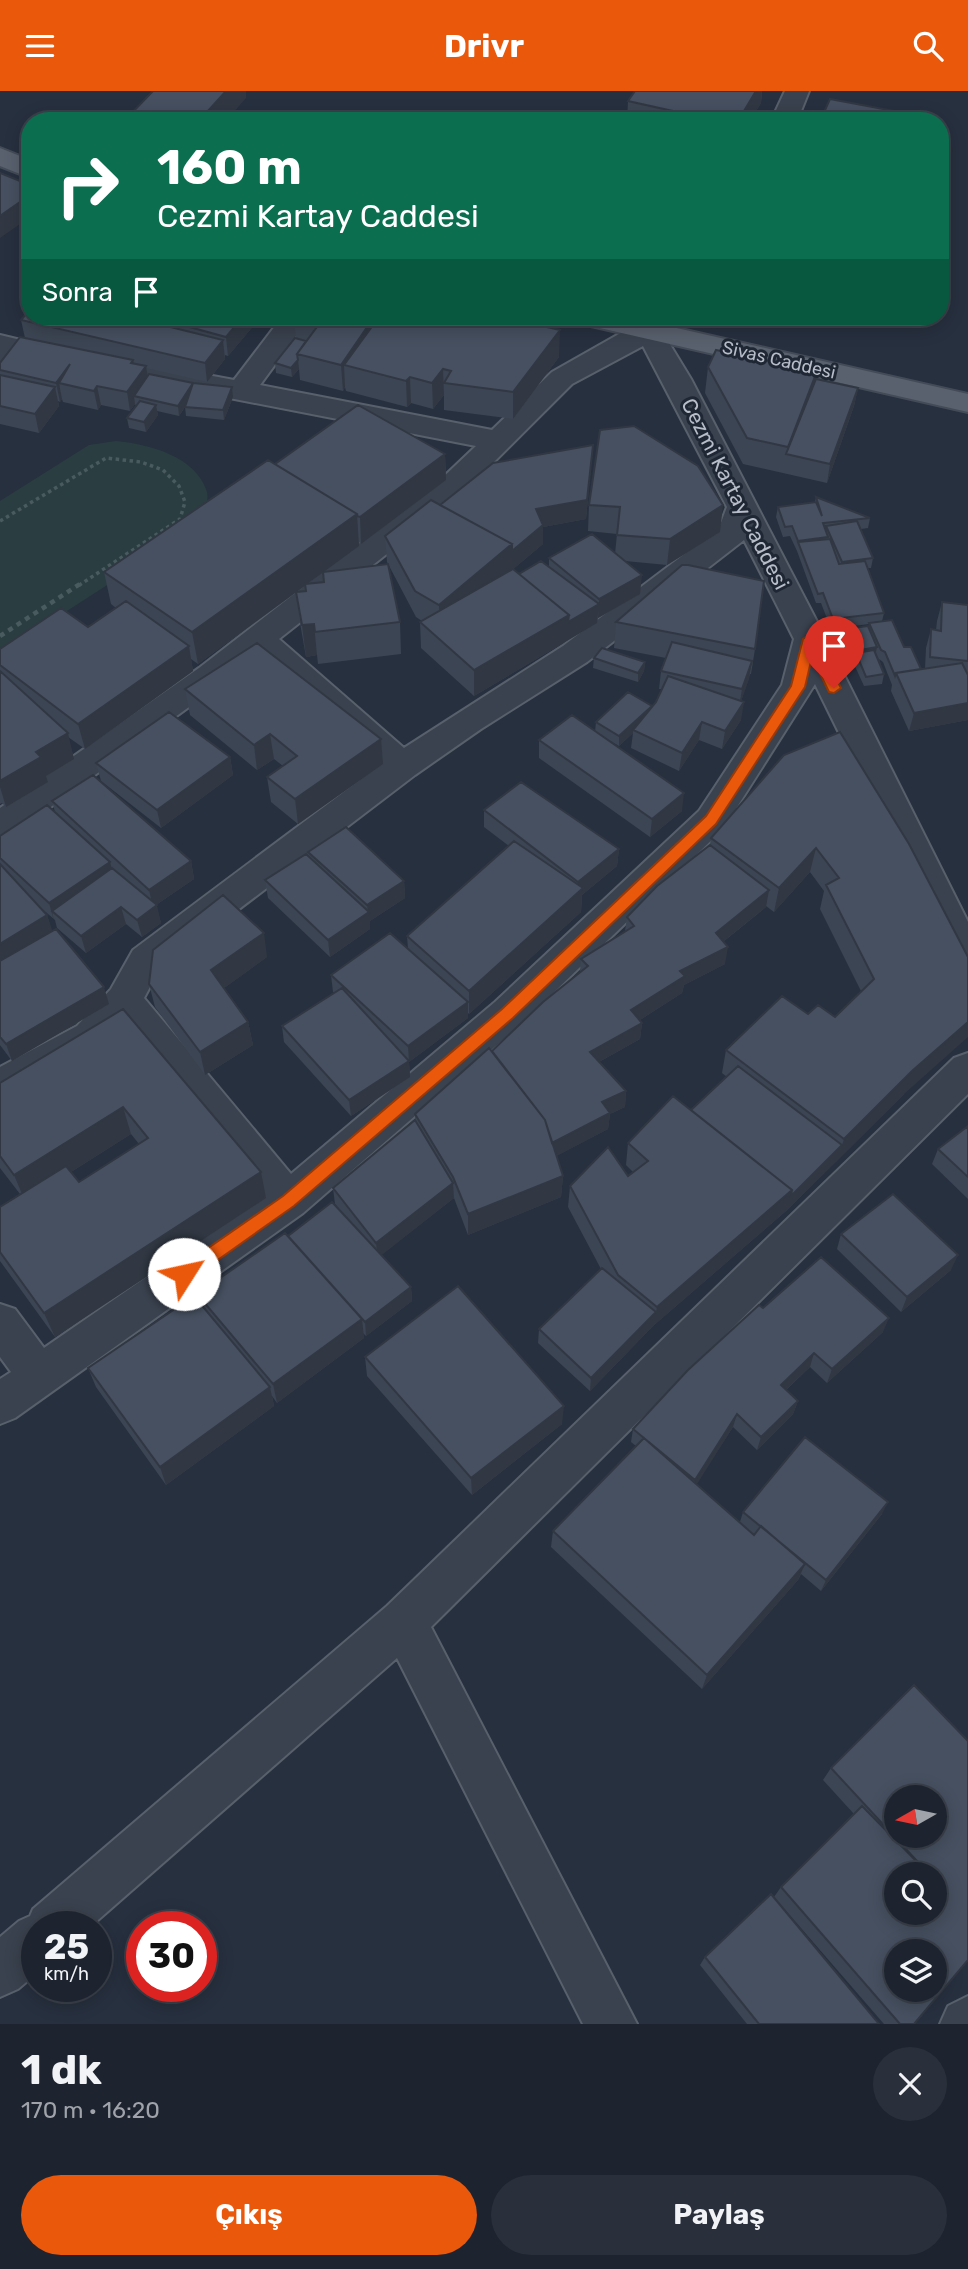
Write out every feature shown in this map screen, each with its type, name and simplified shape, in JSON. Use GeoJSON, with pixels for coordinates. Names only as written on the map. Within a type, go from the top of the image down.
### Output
{"type":"FeatureCollection","features":[{"type":"Feature","properties":{"kind":"main road"},"geometry":{"type":"LineString","coordinates":[[0,156],[21,166]]}},
{"type":"Feature","properties":{"kind":"main road","name":"Sivas Caddesi"},"geometry":{"type":"LineString","coordinates":[[665,326],[968,403]]}},
{"type":"Feature","properties":{"kind":"street"},"geometry":{"type":"LineString","coordinates":[[788,112],[797,91]]}},
{"type":"Feature","properties":{"kind":"street"},"geometry":{"type":"LineString","coordinates":[[240,392],[289,326]]}},
{"type":"Feature","properties":{"kind":"street"},"geometry":{"type":"LineString","coordinates":[[0,826],[211,676],[448,490],[501,441],[562,378],[653,326]]}},
{"type":"Feature","properties":{"kind":"street","name":"Cezmi Kartay Caddesi"},"geometry":{"type":"LineString","coordinates":[[658,326],[677,379],[741,509],[810,639],[968,959]]}},
{"type":"Feature","properties":{"kind":"street"},"geometry":{"type":"LineString","coordinates":[[25,352],[501,441]]}},
{"type":"Feature","properties":{"kind":"street"},"geometry":{"type":"LineString","coordinates":[[0,1086],[91,1037],[124,1000],[146,960],[403,766],[469,720],[575,654],[680,575],[733,533],[741,509]]}},
{"type":"Feature","properties":{"kind":"street"},"geometry":{"type":"LineString","coordinates":[[257,638],[403,766]]}},
{"type":"Feature","properties":{"kind":"street"},"geometry":{"type":"LineString","coordinates":[[0,1404],[289,1201],[508,1013],[711,820],[798,687],[810,639]]}},
{"type":"Feature","properties":{"kind":"street"},"geometry":{"type":"LineString","coordinates":[[124,1000],[289,1201]]}},
{"type":"Feature","properties":{"kind":"street"},"geometry":{"type":"LineString","coordinates":[[69,1911],[403,1622],[968,1069]]}},
{"type":"Feature","properties":{"kind":"street"},"geometry":{"type":"LineString","coordinates":[[0,1323],[39,1376]]}},
{"type":"Feature","properties":{"kind":"street"},"geometry":{"type":"LineString","coordinates":[[403,1622],[611,2024]]}},
{"type":"Feature","properties":{"kind":"street"},"geometry":{"type":"LineString","coordinates":[[0,1971],[21,1953]]}},
{"type":"Feature","properties":{"kind":"path"},"geometry":{"type":"LineString","coordinates":[[0,521],[106,458],[125,458],[159,468],[174,478],[186,505],[184,515],[173,525],[0,636]]}},
{"type":"Feature","properties":{"kind":"green space"},"geometry":{"type":"Polygon","coordinates":[[[116,441],[156,449],[193,469],[207,492],[202,524],[0,654],[0,501],[89,445],[116,441]]]}},
{"type":"Feature","properties":{"kind":"building"},"geometry":{"type":"Polygon","coordinates":[[[153,91],[226,91],[207,112],[133,112],[153,91]]]}},
{"type":"Feature","properties":{"kind":"building"},"geometry":{"type":"Polygon","coordinates":[[[635,91],[756,91],[743,112],[678,112],[628,101],[635,91]]]}},
{"type":"Feature","properties":{"kind":"building"},"geometry":{"type":"Polygon","coordinates":[[[830,99],[899,112],[824,112],[830,99]]]}},
{"type":"Feature","properties":{"kind":"building"},"geometry":{"type":"Polygon","coordinates":[[[0,173],[21,181],[21,201],[0,216],[0,173]]]}},
{"type":"Feature","properties":{"kind":"building"},"geometry":{"type":"Polygon","coordinates":[[[47,326],[166,326],[223,340],[205,363],[47,326]]]}},
{"type":"Feature","properties":{"kind":"building"},"geometry":{"type":"Polygon","coordinates":[[[186,326],[235,326],[226,337],[186,326]]]}},
{"type":"Feature","properties":{"kind":"building"},"geometry":{"type":"Polygon","coordinates":[[[318,326],[368,326],[341,365],[297,354],[318,326]]]}},
{"type":"Feature","properties":{"kind":"building"},"geometry":{"type":"Polygon","coordinates":[[[372,326],[542,326],[560,330],[513,392],[444,383],[451,371],[443,369],[432,383],[410,377],[406,381],[344,365],[372,326]]]}},
{"type":"Feature","properties":{"kind":"building"},"geometry":{"type":"Polygon","coordinates":[[[20,337],[133,360],[131,363],[146,366],[127,392],[97,386],[94,391],[59,383],[70,364],[56,383],[0,370],[0,363],[20,337]]]}},
{"type":"Feature","properties":{"kind":"building"},"geometry":{"type":"Polygon","coordinates":[[[295,338],[306,341],[297,354],[298,360],[291,368],[275,363],[295,338]]]}},
{"type":"Feature","properties":{"kind":"building"},"geometry":{"type":"Polygon","coordinates":[[[716,350],[817,371],[788,447],[747,438],[708,367],[716,350]]]}},
{"type":"Feature","properties":{"kind":"building"},"geometry":{"type":"Polygon","coordinates":[[[149,374],[193,383],[178,406],[134,396],[149,374]]]}},
{"type":"Feature","properties":{"kind":"building"},"geometry":{"type":"Polygon","coordinates":[[[0,375],[55,387],[35,414],[0,406],[0,375]]]}},
{"type":"Feature","properties":{"kind":"building"},"geometry":{"type":"Polygon","coordinates":[[[816,379],[858,388],[830,464],[786,454],[816,379]]]}},
{"type":"Feature","properties":{"kind":"building"},"geometry":{"type":"Polygon","coordinates":[[[193,383],[232,387],[223,410],[185,407],[193,383]]]}},
{"type":"Feature","properties":{"kind":"building"},"geometry":{"type":"Polygon","coordinates":[[[140,401],[156,405],[144,422],[127,418],[140,401]]]}},
{"type":"Feature","properties":{"kind":"building"},"geometry":{"type":"Polygon","coordinates":[[[358,405],[445,454],[360,517],[275,464],[358,405]]]}},
{"type":"Feature","properties":{"kind":"building"},"geometry":{"type":"Polygon","coordinates":[[[634,426],[698,466],[723,505],[670,539],[617,535],[620,507],[589,505],[600,430],[634,426]]]}},
{"type":"Feature","properties":{"kind":"building"},"geometry":{"type":"Polygon","coordinates":[[[593,445],[587,500],[536,509],[543,525],[512,551],[512,544],[440,505],[493,463],[593,445]]]}},
{"type":"Feature","properties":{"kind":"building"},"geometry":{"type":"Polygon","coordinates":[[[268,460],[357,514],[192,632],[104,572],[268,460]]]}},
{"type":"Feature","properties":{"kind":"building"},"geometry":{"type":"Polygon","coordinates":[[[816,497],[870,518],[823,523],[828,537],[798,541],[792,526],[785,527],[778,507],[816,502],[822,516],[816,497]]]}},
{"type":"Feature","properties":{"kind":"building"},"geometry":{"type":"Polygon","coordinates":[[[431,500],[512,544],[439,605],[415,591],[385,536],[431,500]]]}},
{"type":"Feature","properties":{"kind":"building"},"geometry":{"type":"Polygon","coordinates":[[[857,521],[873,558],[842,562],[826,526],[857,521]]]}},
{"type":"Feature","properties":{"kind":"building"},"geometry":{"type":"Polygon","coordinates":[[[592,534],[642,575],[599,599],[549,558],[592,534]]]}},
{"type":"Feature","properties":{"kind":"building"},"geometry":{"type":"Polygon","coordinates":[[[830,539],[839,564],[865,561],[884,613],[833,619],[823,593],[818,594],[798,542],[830,539]]]}},
{"type":"Feature","properties":{"kind":"building"},"geometry":{"type":"Polygon","coordinates":[[[541,561],[599,604],[568,622],[569,615],[519,574],[541,561]]]}},
{"type":"Feature","properties":{"kind":"building"},"geometry":{"type":"Polygon","coordinates":[[[388,564],[400,622],[315,632],[314,624],[302,625],[296,592],[306,591],[305,584],[324,582],[323,572],[388,564]]]}},
{"type":"Feature","properties":{"kind":"building"},"geometry":{"type":"Polygon","coordinates":[[[682,565],[764,581],[755,649],[616,622],[682,565]]]}},
{"type":"Feature","properties":{"kind":"building"},"geometry":{"type":"Polygon","coordinates":[[[513,569],[569,615],[474,670],[420,622],[513,569]]]}},
{"type":"Feature","properties":{"kind":"building"},"geometry":{"type":"Polygon","coordinates":[[[126,601],[189,646],[78,724],[0,665],[0,649],[61,608],[88,627],[126,601]]]}},
{"type":"Feature","properties":{"kind":"building"},"geometry":{"type":"Polygon","coordinates":[[[942,602],[968,605],[968,661],[930,657],[931,629],[941,631],[942,602]]]}},
{"type":"Feature","properties":{"kind":"building"},"geometry":{"type":"Polygon","coordinates":[[[892,620],[904,647],[911,647],[921,669],[896,673],[895,676],[869,623],[892,620]]]}},
{"type":"Feature","properties":{"kind":"building"},"geometry":{"type":"Polygon","coordinates":[[[868,626],[877,647],[855,651],[845,629],[868,626]]]}},
{"type":"Feature","properties":{"kind":"building"},"geometry":{"type":"Polygon","coordinates":[[[672,642],[752,661],[742,689],[661,671],[672,642]]]}},
{"type":"Feature","properties":{"kind":"building"},"geometry":{"type":"Polygon","coordinates":[[[257,643],[381,739],[295,799],[267,777],[297,756],[270,734],[254,745],[185,689],[257,643]]]}},
{"type":"Feature","properties":{"kind":"building"},"geometry":{"type":"Polygon","coordinates":[[[602,648],[645,662],[638,673],[594,658],[602,648]]]}},
{"type":"Feature","properties":{"kind":"building"},"geometry":{"type":"Polygon","coordinates":[[[874,650],[884,674],[866,677],[856,653],[874,650]]]}},
{"type":"Feature","properties":{"kind":"building"},"geometry":{"type":"Polygon","coordinates":[[[962,663],[968,675],[968,703],[914,713],[896,673],[962,663]]]}},
{"type":"Feature","properties":{"kind":"building"},"geometry":{"type":"Polygon","coordinates":[[[0,671],[68,733],[36,752],[41,757],[0,781],[0,671]]]}},
{"type":"Feature","properties":{"kind":"building"},"geometry":{"type":"Polygon","coordinates":[[[668,676],[744,702],[725,731],[702,722],[682,753],[633,730],[656,702],[668,676]]]}},
{"type":"Feature","properties":{"kind":"building"},"geometry":{"type":"Polygon","coordinates":[[[628,692],[652,706],[619,736],[596,722],[628,692]]]}},
{"type":"Feature","properties":{"kind":"building"},"geometry":{"type":"Polygon","coordinates":[[[169,712],[230,757],[157,810],[96,763],[169,712]]]}},
{"type":"Feature","properties":{"kind":"building"},"geometry":{"type":"Polygon","coordinates":[[[572,715],[684,793],[652,819],[539,740],[572,715]]]}},
{"type":"Feature","properties":{"kind":"building"},"geometry":{"type":"Polygon","coordinates":[[[840,732],[909,844],[968,957],[968,1022],[912,1071],[844,1139],[726,1050],[782,996],[808,1014],[818,1005],[835,1017],[874,979],[826,885],[839,878],[816,848],[779,888],[711,838],[784,755],[840,732]]]}},
{"type":"Feature","properties":{"kind":"building"},"geometry":{"type":"Polygon","coordinates":[[[93,775],[191,861],[149,890],[52,801],[93,775]]]}},
{"type":"Feature","properties":{"kind":"building"},"geometry":{"type":"Polygon","coordinates":[[[521,782],[619,849],[578,882],[484,810],[521,782]]]}},
{"type":"Feature","properties":{"kind":"building"},"geometry":{"type":"Polygon","coordinates":[[[47,805],[110,862],[49,903],[0,858],[0,836],[47,805]]]}},
{"type":"Feature","properties":{"kind":"building"},"geometry":{"type":"Polygon","coordinates":[[[346,827],[404,881],[367,905],[308,852],[346,827]]]}},
{"type":"Feature","properties":{"kind":"building"},"geometry":{"type":"Polygon","coordinates":[[[514,841],[583,888],[469,991],[407,936],[514,841]]]}},
{"type":"Feature","properties":{"kind":"building"},"geometry":{"type":"Polygon","coordinates":[[[710,845],[769,890],[716,933],[728,947],[680,971],[685,976],[631,1010],[642,1023],[590,1052],[626,1091],[602,1102],[610,1113],[552,1143],[545,1120],[492,1051],[543,1002],[588,966],[581,959],[634,926],[627,917],[657,886],[710,845]]]}},
{"type":"Feature","properties":{"kind":"building"},"geometry":{"type":"Polygon","coordinates":[[[306,854],[369,912],[328,940],[265,880],[306,854]]]}},
{"type":"Feature","properties":{"kind":"building"},"geometry":{"type":"Polygon","coordinates":[[[0,864],[47,915],[0,944],[0,864]]]}},
{"type":"Feature","properties":{"kind":"building"},"geometry":{"type":"Polygon","coordinates":[[[112,868],[157,905],[137,920],[121,907],[81,936],[52,911],[112,868]]]}},
{"type":"Feature","properties":{"kind":"building"},"geometry":{"type":"Polygon","coordinates":[[[223,895],[264,933],[211,970],[248,1022],[200,1052],[149,984],[153,950],[223,895]]]}},
{"type":"Feature","properties":{"kind":"building"},"geometry":{"type":"Polygon","coordinates":[[[56,929],[104,987],[6,1044],[0,1037],[0,961],[56,929]]]}},
{"type":"Feature","properties":{"kind":"building"},"geometry":{"type":"Polygon","coordinates":[[[390,933],[468,1002],[408,1046],[331,975],[390,933]]]}},
{"type":"Feature","properties":{"kind":"building"},"geometry":{"type":"Polygon","coordinates":[[[342,988],[409,1061],[349,1100],[282,1026],[342,988]]]}},
{"type":"Feature","properties":{"kind":"building"},"geometry":{"type":"Polygon","coordinates":[[[123,1009],[261,1172],[44,1313],[0,1252],[0,1207],[66,1166],[79,1182],[148,1138],[123,1107],[14,1175],[0,1156],[0,1083],[123,1009]]]}},
{"type":"Feature","properties":{"kind":"building"},"geometry":{"type":"Polygon","coordinates":[[[489,1048],[545,1120],[563,1176],[468,1214],[453,1177],[415,1114],[489,1048]]]}},
{"type":"Feature","properties":{"kind":"building"},"geometry":{"type":"Polygon","coordinates":[[[738,1066],[842,1145],[791,1196],[792,1190],[691,1110],[738,1066]]]}},
{"type":"Feature","properties":{"kind":"building"},"geometry":{"type":"Polygon","coordinates":[[[673,1096],[792,1190],[657,1307],[618,1275],[570,1186],[608,1147],[628,1176],[648,1161],[628,1143],[673,1096]]]}},
{"type":"Feature","properties":{"kind":"building"},"geometry":{"type":"Polygon","coordinates":[[[415,1120],[453,1183],[376,1243],[333,1188],[415,1120]]]}},
{"type":"Feature","properties":{"kind":"building"},"geometry":{"type":"Polygon","coordinates":[[[968,1126],[968,1177],[938,1149],[968,1126]]]}},
{"type":"Feature","properties":{"kind":"building"},"geometry":{"type":"Polygon","coordinates":[[[893,1194],[958,1255],[907,1297],[841,1234],[893,1194]]]}},
{"type":"Feature","properties":{"kind":"building"},"geometry":{"type":"Polygon","coordinates":[[[332,1202],[411,1287],[365,1322],[288,1236],[332,1202]]]}},
{"type":"Feature","properties":{"kind":"building"},"geometry":{"type":"Polygon","coordinates":[[[285,1233],[362,1319],[273,1384],[197,1294],[285,1233]]]}},
{"type":"Feature","properties":{"kind":"building"},"geometry":{"type":"Polygon","coordinates":[[[821,1257],[889,1318],[832,1369],[814,1353],[781,1385],[798,1401],[761,1437],[737,1414],[695,1480],[633,1429],[688,1370],[759,1305],[763,1308],[821,1257]]]}},
{"type":"Feature","properties":{"kind":"building"},"geometry":{"type":"Polygon","coordinates":[[[602,1268],[656,1312],[591,1378],[539,1329],[602,1268]]]}},
{"type":"Feature","properties":{"kind":"building"},"geometry":{"type":"Polygon","coordinates":[[[458,1286],[564,1406],[471,1478],[365,1357],[458,1286]]]}},
{"type":"Feature","properties":{"kind":"building"},"geometry":{"type":"Polygon","coordinates":[[[194,1296],[270,1387],[160,1467],[88,1368],[194,1296]]]}},
{"type":"Feature","properties":{"kind":"building"},"geometry":{"type":"Polygon","coordinates":[[[805,1437],[888,1502],[826,1580],[743,1512],[805,1437]]]}},
{"type":"Feature","properties":{"kind":"building"},"geometry":{"type":"Polygon","coordinates":[[[644,1438],[754,1535],[761,1526],[805,1564],[707,1675],[553,1531],[644,1438]]]}},
{"type":"Feature","properties":{"kind":"building"},"geometry":{"type":"Polygon","coordinates":[[[914,1685],[968,1741],[968,1960],[947,1985],[947,1939],[884,1939],[884,2002],[933,2002],[914,2024],[900,2024],[781,1887],[862,1806],[884,1828],[884,1848],[903,1848],[917,1862],[884,1862],[884,1925],[947,1925],[947,1862],[918,1862],[905,1848],[947,1848],[947,1785],[884,1785],[884,1825],[831,1768],[914,1685]]]}},
{"type":"Feature","properties":{"kind":"building"},"geometry":{"type":"Polygon","coordinates":[[[771,1894],[879,2024],[759,2024],[705,1957],[771,1894]]]}},
{"type":"Feature","properties":{"kind":"route"},"geometry":{"type":"LineString","coordinates":[[184,1274],[289,1201],[508,1013],[711,820],[798,687],[810,639],[834,688]]}}]}
